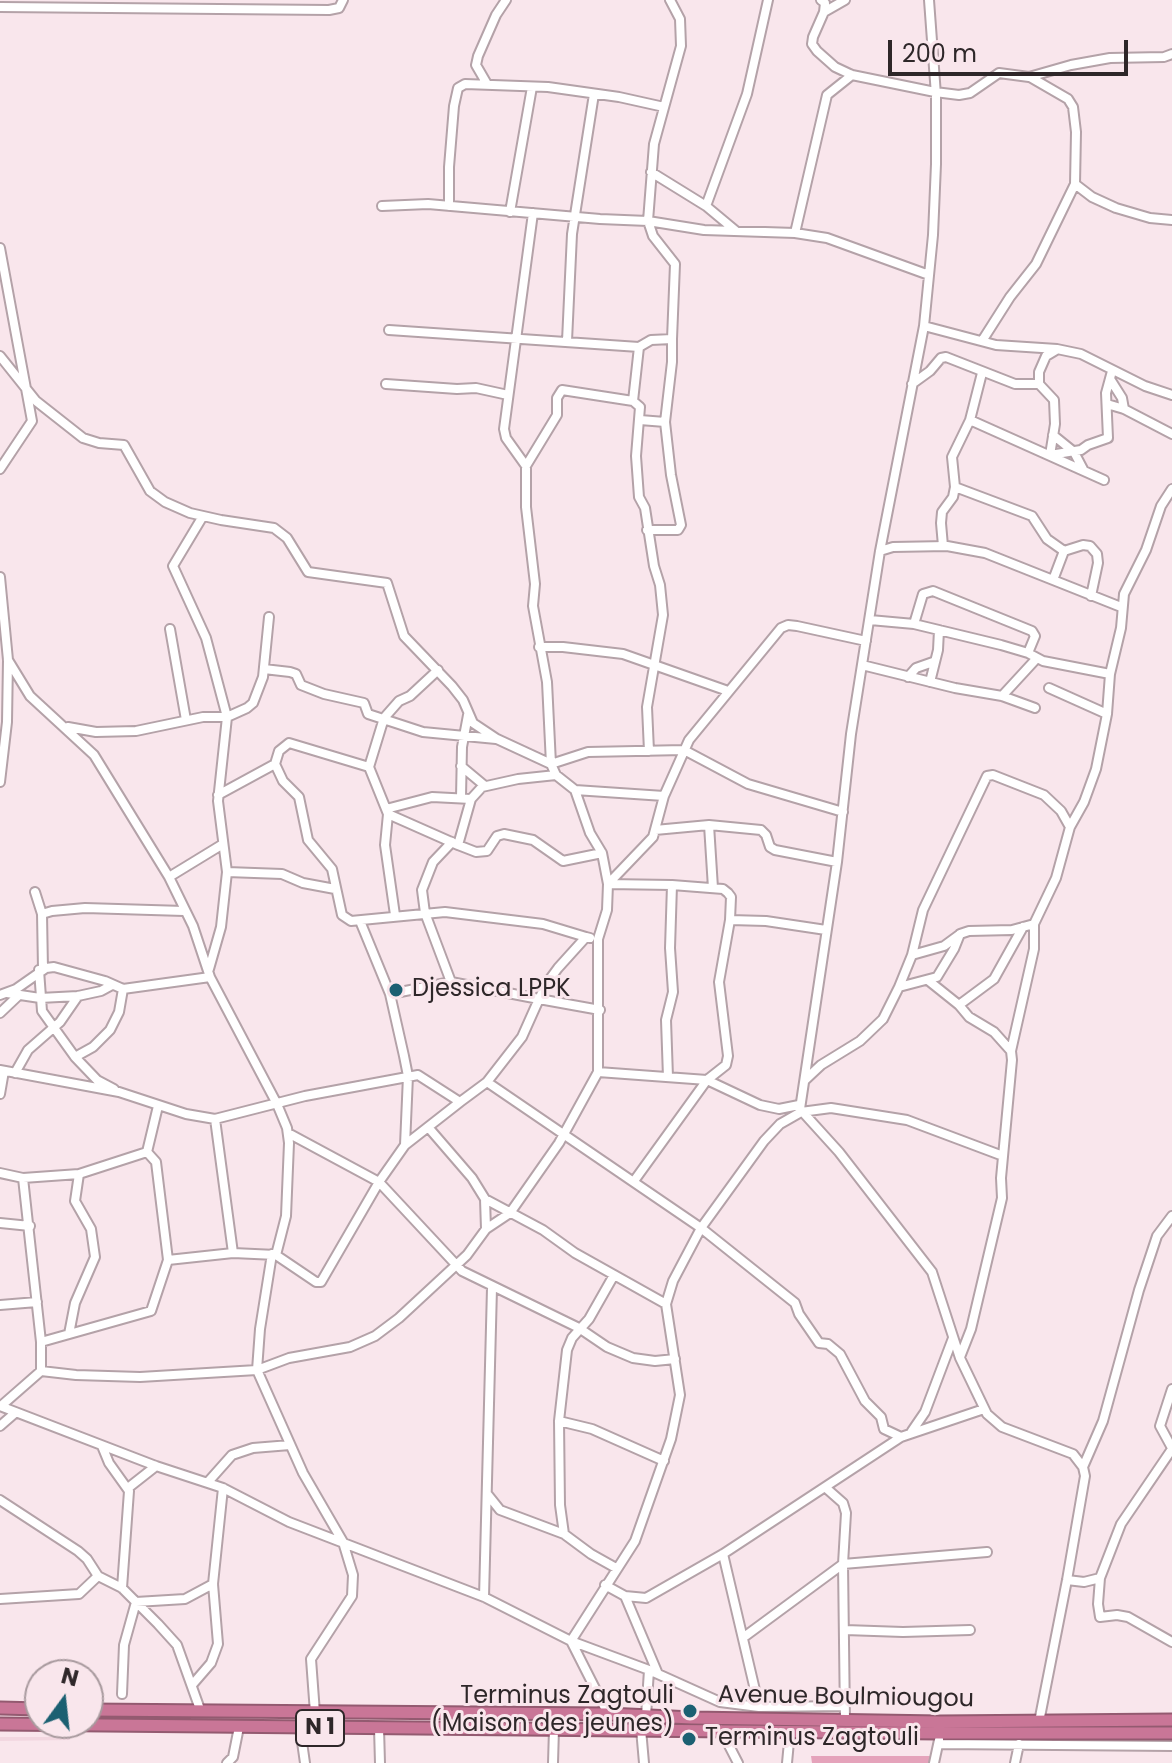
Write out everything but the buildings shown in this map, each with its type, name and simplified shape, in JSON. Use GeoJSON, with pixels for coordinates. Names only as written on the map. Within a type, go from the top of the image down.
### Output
{"type":"FeatureCollection","features":[{"type":"Feature","properties":{"kind":"highway"},"geometry":{"type":"LineString","coordinates":[[0,1708],[24,1709]]}},
{"type":"Feature","properties":{"kind":"highway","name":"Avenue Boulmiougou"},"geometry":{"type":"LineString","coordinates":[[104,1710],[608,1714],[1039,1722],[1172,1720]]}},
{"type":"Feature","properties":{"kind":"highway","name":"Avenue Boulmiougou"},"geometry":{"type":"LineString","coordinates":[[0,1724],[790,1731],[940,1738],[1172,1733]]}},
{"type":"Feature","properties":{"kind":"street"},"geometry":{"type":"LineString","coordinates":[[0,7],[145,4],[329,10],[339,8],[343,0]]}},
{"type":"Feature","properties":{"kind":"street"},"geometry":{"type":"LineString","coordinates":[[487,84],[476,65],[478,56],[506,0]]}},
{"type":"Feature","properties":{"kind":"street"},"geometry":{"type":"LineString","coordinates":[[670,0],[680,19]]}},
{"type":"Feature","properties":{"kind":"street"},"geometry":{"type":"LineString","coordinates":[[647,530],[678,530],[681,525],[665,422],[675,264],[653,236],[648,221],[654,144],[681,46],[681,0]]}},
{"type":"Feature","properties":{"kind":"street"},"geometry":{"type":"LineString","coordinates":[[706,206],[747,94],[768,0]]}},
{"type":"Feature","properties":{"kind":"street"},"geometry":{"type":"LineString","coordinates":[[821,0],[825,3],[824,12],[812,44],[835,67],[852,75],[959,95],[970,93],[999,73],[1029,77],[1068,99],[1073,107],[1076,118],[1075,184],[1036,264],[982,341]]}},
{"type":"Feature","properties":{"kind":"street"},"geometry":{"type":"LineString","coordinates":[[824,12],[845,0]]}},
{"type":"Feature","properties":{"kind":"street"},"geometry":{"type":"LineString","coordinates":[[571,1641],[635,1541],[664,1461],[680,1395],[666,1304],[673,1281],[701,1228],[764,1141],[800,1108],[880,551],[924,326],[936,164],[929,0]]}},
{"type":"Feature","properties":{"kind":"street"},"geometry":{"type":"LineString","coordinates":[[1029,77],[1110,58],[1164,57],[1172,54]]}},
{"type":"Feature","properties":{"kind":"street"},"geometry":{"type":"LineString","coordinates":[[795,233],[824,101],[833,88],[852,75]]}},
{"type":"Feature","properties":{"kind":"street"},"geometry":{"type":"LineString","coordinates":[[449,206],[449,167],[458,88],[465,84],[594,94],[664,107]]}},
{"type":"Feature","properties":{"kind":"street"},"geometry":{"type":"LineString","coordinates":[[510,212],[532,87]]}},
{"type":"Feature","properties":{"kind":"street"},"geometry":{"type":"LineString","coordinates":[[567,341],[572,234],[594,94]]}},
{"type":"Feature","properties":{"kind":"street"},"geometry":{"type":"LineString","coordinates":[[651,172],[706,206],[736,231]]}},
{"type":"Feature","properties":{"kind":"street"},"geometry":{"type":"LineString","coordinates":[[1075,184],[1092,197],[1116,208],[1150,218],[1172,220]]}},
{"type":"Feature","properties":{"kind":"street"},"geometry":{"type":"LineString","coordinates":[[382,206],[428,204],[648,221],[704,230],[795,233],[827,238],[929,275]]}},
{"type":"Feature","properties":{"kind":"street"},"geometry":{"type":"LineString","coordinates":[[526,466],[506,438],[504,429],[533,213]]}},
{"type":"Feature","properties":{"kind":"street"},"geometry":{"type":"LineString","coordinates":[[0,248],[32,421],[0,469]]}},
{"type":"Feature","properties":{"kind":"street"},"geometry":{"type":"LineString","coordinates":[[924,326],[996,345],[1057,349],[1081,354],[1111,375],[1172,395]]}},
{"type":"Feature","properties":{"kind":"street"},"geometry":{"type":"LineString","coordinates":[[389,330],[639,347],[651,340],[672,339]]}},
{"type":"Feature","properties":{"kind":"street"},"geometry":{"type":"LineString","coordinates":[[633,401],[639,347]]}},
{"type":"Feature","properties":{"kind":"street"},"geometry":{"type":"LineString","coordinates":[[1039,384],[1041,364],[1049,352],[1057,349]]}},
{"type":"Feature","properties":{"kind":"street"},"geometry":{"type":"LineString","coordinates":[[0,356],[36,401],[83,438],[124,445],[150,491],[165,502],[203,516],[274,528],[287,538],[308,572],[387,583],[404,636],[463,700],[473,723],[497,739],[551,764],[588,752],[684,750],[748,784],[843,812]]}},
{"type":"Feature","properties":{"kind":"street"},"geometry":{"type":"LineString","coordinates":[[911,385],[946,357],[1015,384],[1039,384],[1054,400],[1050,455]]}},
{"type":"Feature","properties":{"kind":"street"},"geometry":{"type":"LineString","coordinates":[[943,546],[942,512],[953,497],[955,487],[952,457],[970,420],[982,373]]}},
{"type":"Feature","properties":{"kind":"street"},"geometry":{"type":"LineString","coordinates":[[1050,455],[1074,452],[1108,438],[1106,393],[1111,375]]}},
{"type":"Feature","properties":{"kind":"street"},"geometry":{"type":"LineString","coordinates":[[1111,375],[1124,409]]}},
{"type":"Feature","properties":{"kind":"street"},"geometry":{"type":"LineString","coordinates":[[386,384],[476,388],[508,395]]}},
{"type":"Feature","properties":{"kind":"street"},"geometry":{"type":"LineString","coordinates":[[649,751],[647,707],[663,615],[645,508],[639,497],[636,456],[640,407],[633,401],[562,390],[557,398],[557,415],[526,466],[526,507],[535,584],[533,606],[547,682],[551,764],[556,775],[575,790],[590,833],[602,853],[608,884],[607,910],[598,939],[598,1072],[564,1132],[510,1213],[486,1229],[467,1255],[375,1336],[350,1347],[289,1358],[257,1370],[140,1377],[41,1371],[0,1406],[156,1466],[223,1488],[289,1522],[484,1597],[571,1641],[654,1672],[720,1702],[759,1707],[845,1706]]}},
{"type":"Feature","properties":{"kind":"street"},"geometry":{"type":"LineString","coordinates":[[1107,404],[1124,409],[1172,434]]}},
{"type":"Feature","properties":{"kind":"street"},"geometry":{"type":"LineString","coordinates":[[640,420],[665,422]]}},
{"type":"Feature","properties":{"kind":"street"},"geometry":{"type":"LineString","coordinates":[[970,420],[1104,480]]}},
{"type":"Feature","properties":{"kind":"street"},"geometry":{"type":"LineString","coordinates":[[1053,435],[1074,452],[1085,471]]}},
{"type":"Feature","properties":{"kind":"street"},"geometry":{"type":"LineString","coordinates":[[955,487],[1032,516],[1047,539],[1064,551]]}},
{"type":"Feature","properties":{"kind":"street"},"geometry":{"type":"LineString","coordinates":[[960,1358],[971,1329],[1002,1198],[1011,1051],[1034,949],[1034,924],[1056,878],[1070,827],[1093,781],[1107,714],[1110,674],[1121,628],[1121,607],[1161,506],[1172,489]]}},
{"type":"Feature","properties":{"kind":"street"},"geometry":{"type":"LineString","coordinates":[[203,516],[173,566],[206,638],[227,717],[218,795],[227,872],[221,927],[209,974]]}},
{"type":"Feature","properties":{"kind":"street"},"geometry":{"type":"LineString","coordinates":[[925,546],[941,529]]}},
{"type":"Feature","properties":{"kind":"street"},"geometry":{"type":"LineString","coordinates":[[1064,551],[1083,545],[1090,546],[1097,554],[1096,578],[1091,596]]}},
{"type":"Feature","properties":{"kind":"street"},"geometry":{"type":"LineString","coordinates":[[880,551],[893,547],[943,546],[985,553],[1121,607]]}},
{"type":"Feature","properties":{"kind":"street"},"geometry":{"type":"LineString","coordinates":[[1053,580],[1064,551]]}},
{"type":"Feature","properties":{"kind":"street"},"geometry":{"type":"LineString","coordinates":[[0,577],[8,660],[7,722],[0,782]]}},
{"type":"Feature","properties":{"kind":"street"},"geometry":{"type":"LineString","coordinates":[[914,624],[923,594],[933,591],[1032,631],[1035,636],[1028,653]]}},
{"type":"Feature","properties":{"kind":"street"},"geometry":{"type":"LineString","coordinates":[[67,727],[121,732],[203,717],[227,717],[253,703],[264,669],[269,617]]}},
{"type":"Feature","properties":{"kind":"street"},"geometry":{"type":"LineString","coordinates":[[870,620],[914,624],[1028,653],[1037,658],[1110,674]]}},
{"type":"Feature","properties":{"kind":"street"},"geometry":{"type":"LineString","coordinates":[[608,884],[649,843],[664,796],[694,734],[781,628],[788,625],[866,641]]}},
{"type":"Feature","properties":{"kind":"street"},"geometry":{"type":"LineString","coordinates":[[170,629],[186,720]]}},
{"type":"Feature","properties":{"kind":"street"},"geometry":{"type":"LineString","coordinates":[[930,682],[938,650],[939,630]]}},
{"type":"Feature","properties":{"kind":"street"},"geometry":{"type":"LineString","coordinates":[[539,647],[603,651],[654,663],[728,691]]}},
{"type":"Feature","properties":{"kind":"street"},"geometry":{"type":"LineString","coordinates":[[1002,696],[1037,658]]}},
{"type":"Feature","properties":{"kind":"street"},"geometry":{"type":"LineString","coordinates":[[8,660],[30,696],[94,755],[169,877],[193,926],[209,974],[277,1104],[288,1133],[286,1216],[274,1255],[260,1329],[257,1370],[303,1473],[343,1542],[353,1575],[352,1596],[311,1659],[315,1713]]}},
{"type":"Feature","properties":{"kind":"street"},"geometry":{"type":"LineString","coordinates":[[908,677],[916,668],[933,662]]}},
{"type":"Feature","properties":{"kind":"street"},"geometry":{"type":"LineString","coordinates":[[862,665],[1002,696],[1035,708]]}},
{"type":"Feature","properties":{"kind":"street"},"geometry":{"type":"LineString","coordinates":[[264,669],[296,674],[301,685],[364,703],[368,714],[431,734],[497,739]]}},
{"type":"Feature","properties":{"kind":"street"},"geometry":{"type":"LineString","coordinates":[[395,915],[385,845],[387,812],[369,767],[384,718],[399,701],[410,696],[438,670]]}},
{"type":"Feature","properties":{"kind":"street"},"geometry":{"type":"LineString","coordinates":[[1049,688],[1107,714]]}},
{"type":"Feature","properties":{"kind":"street"},"geometry":{"type":"LineString","coordinates":[[451,982],[425,913],[422,890],[433,862],[455,843],[466,798],[461,766],[468,715]]}},
{"type":"Feature","properties":{"kind":"street"},"geometry":{"type":"LineString","coordinates":[[369,767],[289,743],[279,751],[275,764],[283,781],[299,797],[308,840],[332,869],[342,915],[351,921],[360,921],[395,915],[453,912],[543,924],[598,939]]}},
{"type":"Feature","properties":{"kind":"street"},"geometry":{"type":"LineString","coordinates":[[218,795],[275,764]]}},
{"type":"Feature","properties":{"kind":"street"},"geometry":{"type":"LineString","coordinates":[[461,766],[485,786]]}},
{"type":"Feature","properties":{"kind":"street"},"geometry":{"type":"LineString","coordinates":[[387,812],[432,797],[466,798],[485,786],[556,775]]}},
{"type":"Feature","properties":{"kind":"street"},"geometry":{"type":"LineString","coordinates":[[804,1081],[821,1065],[860,1041],[883,1019],[912,955],[923,910],[987,776],[993,775],[1044,795],[1061,811],[1070,827]]}},
{"type":"Feature","properties":{"kind":"street"},"geometry":{"type":"LineString","coordinates":[[575,790],[664,796]]}},
{"type":"Feature","properties":{"kind":"street"},"geometry":{"type":"LineString","coordinates":[[387,812],[476,852],[491,850],[497,836],[504,834],[533,840],[563,861],[602,853]]}},
{"type":"Feature","properties":{"kind":"street"},"geometry":{"type":"LineString","coordinates":[[655,830],[709,825],[761,830],[775,850],[837,862]]}},
{"type":"Feature","properties":{"kind":"street"},"geometry":{"type":"LineString","coordinates":[[709,825],[713,888]]}},
{"type":"Feature","properties":{"kind":"street"},"geometry":{"type":"LineString","coordinates":[[169,877],[223,844]]}},
{"type":"Feature","properties":{"kind":"street"},"geometry":{"type":"LineString","coordinates":[[227,872],[282,874],[303,883],[335,889]]}},
{"type":"Feature","properties":{"kind":"street"},"geometry":{"type":"LineString","coordinates":[[608,884],[723,889],[731,897],[719,982],[728,1056],[726,1065],[707,1080],[634,1181]]}},
{"type":"Feature","properties":{"kind":"street"},"geometry":{"type":"LineString","coordinates":[[668,1077],[666,1020],[673,992],[670,948],[672,885]]}},
{"type":"Feature","properties":{"kind":"street"},"geometry":{"type":"LineString","coordinates":[[35,892],[42,914],[40,998],[44,1018],[97,1080],[119,1092],[158,1106],[215,1119],[418,1075],[460,1102]]}},
{"type":"Feature","properties":{"kind":"street"},"geometry":{"type":"LineString","coordinates":[[42,914],[85,908],[184,911]]}},
{"type":"Feature","properties":{"kind":"street"},"geometry":{"type":"LineString","coordinates":[[730,920],[766,921],[826,930]]}},
{"type":"Feature","properties":{"kind":"street"},"geometry":{"type":"LineString","coordinates":[[360,921],[390,994],[408,1076],[405,1145]]}},
{"type":"Feature","properties":{"kind":"street"},"geometry":{"type":"LineString","coordinates":[[912,955],[944,946],[969,931],[1012,930],[1034,924]]}},
{"type":"Feature","properties":{"kind":"street"},"geometry":{"type":"LineString","coordinates":[[959,1005],[989,984],[1023,927]]}},
{"type":"Feature","properties":{"kind":"street"},"geometry":{"type":"LineString","coordinates":[[899,987],[929,981],[942,970],[960,934]]}},
{"type":"Feature","properties":{"kind":"street"},"geometry":{"type":"LineString","coordinates":[[168,1260],[233,1253],[274,1255],[316,1282],[321,1282],[379,1182],[405,1145],[487,1082],[522,1037],[547,983],[586,937]]}},
{"type":"Feature","properties":{"kind":"street"},"geometry":{"type":"LineString","coordinates":[[3,994],[41,970],[54,967],[123,989],[209,974]]}},
{"type":"Feature","properties":{"kind":"street"},"geometry":{"type":"LineString","coordinates":[[929,981],[969,1017],[994,1032],[1011,1051]]}},
{"type":"Feature","properties":{"kind":"street"},"geometry":{"type":"LineString","coordinates":[[390,994],[451,982],[600,1010]]}},
{"type":"Feature","properties":{"kind":"street"},"geometry":{"type":"LineString","coordinates":[[3,994],[40,998],[78,996],[112,985]]}},
{"type":"Feature","properties":{"kind":"street"},"geometry":{"type":"LineString","coordinates":[[75,1057],[93,1047],[110,1030],[119,1012],[123,989]]}},
{"type":"Feature","properties":{"kind":"street"},"geometry":{"type":"LineString","coordinates":[[0,1013],[19,995]]}},
{"type":"Feature","properties":{"kind":"street"},"geometry":{"type":"LineString","coordinates":[[15,1073],[28,1050],[53,1029],[78,996]]}},
{"type":"Feature","properties":{"kind":"street"},"geometry":{"type":"LineString","coordinates":[[0,1094],[2,1071],[119,1092]]}},
{"type":"Feature","properties":{"kind":"street"},"geometry":{"type":"LineString","coordinates":[[598,1072],[707,1080],[760,1105],[779,1109],[831,1108],[907,1120],[1003,1156]]}},
{"type":"Feature","properties":{"kind":"street"},"geometry":{"type":"LineString","coordinates":[[487,1082],[701,1228],[795,1303],[819,1343],[828,1344],[840,1354],[865,1401],[881,1417],[884,1429],[901,1437]]}},
{"type":"Feature","properties":{"kind":"street"},"geometry":{"type":"LineString","coordinates":[[147,1152],[158,1106]]}},
{"type":"Feature","properties":{"kind":"street"},"geometry":{"type":"LineString","coordinates":[[800,1108],[932,1272],[960,1358],[984,1409],[1002,1427],[1063,1449],[1073,1454],[1083,1467],[1085,1476],[1039,1722]]}},
{"type":"Feature","properties":{"kind":"street"},"geometry":{"type":"LineString","coordinates":[[215,1119],[233,1253]]}},
{"type":"Feature","properties":{"kind":"street"},"geometry":{"type":"LineString","coordinates":[[428,1127],[472,1178],[485,1199],[666,1304]]}},
{"type":"Feature","properties":{"kind":"street"},"geometry":{"type":"LineString","coordinates":[[288,1133],[379,1182],[462,1271],[633,1358],[655,1361],[675,1359]]}},
{"type":"Feature","properties":{"kind":"street"},"geometry":{"type":"LineString","coordinates":[[0,1173],[23,1178],[79,1174],[147,1152]]}},
{"type":"Feature","properties":{"kind":"street"},"geometry":{"type":"LineString","coordinates":[[41,1342],[151,1311],[168,1260],[159,1175],[156,1162],[147,1152]]}},
{"type":"Feature","properties":{"kind":"street"},"geometry":{"type":"LineString","coordinates":[[69,1334],[75,1303],[95,1257],[91,1229],[75,1201],[79,1174]]}},
{"type":"Feature","properties":{"kind":"street"},"geometry":{"type":"LineString","coordinates":[[23,1178],[41,1342],[41,1371]]}},
{"type":"Feature","properties":{"kind":"street"},"geometry":{"type":"LineString","coordinates":[[485,1199],[486,1229]]}},
{"type":"Feature","properties":{"kind":"street"},"geometry":{"type":"LineString","coordinates":[[1083,1467],[1103,1421],[1157,1236],[1172,1216]]}},
{"type":"Feature","properties":{"kind":"street"},"geometry":{"type":"LineString","coordinates":[[0,1223],[30,1226]]}},
{"type":"Feature","properties":{"kind":"street"},"geometry":{"type":"LineString","coordinates":[[564,1534],[560,1505],[559,1421],[567,1350],[614,1275]]}},
{"type":"Feature","properties":{"kind":"street"},"geometry":{"type":"LineString","coordinates":[[484,1597],[492,1288]]}},
{"type":"Feature","properties":{"kind":"street"},"geometry":{"type":"LineString","coordinates":[[0,1305],[37,1302]]}},
{"type":"Feature","properties":{"kind":"street"},"geometry":{"type":"LineString","coordinates":[[911,1432],[925,1412],[953,1338]]}},
{"type":"Feature","properties":{"kind":"street"},"geometry":{"type":"LineString","coordinates":[[1172,1389],[1160,1426],[1172,1448],[1121,1524],[1100,1578],[1098,1604],[1100,1617],[1128,1617],[1172,1642]]}},
{"type":"Feature","properties":{"kind":"street"},"geometry":{"type":"LineString","coordinates":[[605,1585],[625,1596],[646,1598],[723,1554],[901,1437],[984,1409]]}},
{"type":"Feature","properties":{"kind":"street"},"geometry":{"type":"LineString","coordinates":[[0,1426],[15,1413]]}},
{"type":"Feature","properties":{"kind":"street"},"geometry":{"type":"LineString","coordinates":[[559,1421],[592,1429],[664,1461]]}},
{"type":"Feature","properties":{"kind":"street"},"geometry":{"type":"LineString","coordinates":[[208,1482],[232,1455],[253,1448],[290,1445]]}},
{"type":"Feature","properties":{"kind":"street"},"geometry":{"type":"LineString","coordinates":[[102,1446],[109,1463],[128,1488],[122,1588]]}},
{"type":"Feature","properties":{"kind":"street"},"geometry":{"type":"LineString","coordinates":[[128,1488],[156,1466]]}},
{"type":"Feature","properties":{"kind":"street"},"geometry":{"type":"LineString","coordinates":[[192,1685],[211,1663],[218,1644],[213,1584],[223,1488]]}},
{"type":"Feature","properties":{"kind":"street"},"geometry":{"type":"LineString","coordinates":[[826,1488],[840,1499],[845,1508],[845,1720]]}},
{"type":"Feature","properties":{"kind":"street"},"geometry":{"type":"LineString","coordinates":[[486,1490],[491,1502],[500,1510],[564,1534],[616,1568]]}},
{"type":"Feature","properties":{"kind":"street"},"geometry":{"type":"LineString","coordinates":[[0,1500],[78,1551],[98,1576],[122,1588],[177,1645],[201,1712]]}},
{"type":"Feature","properties":{"kind":"street"},"geometry":{"type":"LineString","coordinates":[[744,1637],[843,1564],[987,1552]]}},
{"type":"Feature","properties":{"kind":"street"},"geometry":{"type":"LineString","coordinates":[[723,1554],[759,1707]]}},
{"type":"Feature","properties":{"kind":"street"},"geometry":{"type":"LineString","coordinates":[[0,1599],[79,1594],[98,1576]]}},
{"type":"Feature","properties":{"kind":"street"},"geometry":{"type":"LineString","coordinates":[[1067,1580],[1084,1582],[1100,1578]]}},
{"type":"Feature","properties":{"kind":"street"},"geometry":{"type":"LineString","coordinates":[[136,1602],[185,1599],[213,1584]]}},
{"type":"Feature","properties":{"kind":"street"},"geometry":{"type":"LineString","coordinates":[[625,1596],[654,1672],[646,1716]]}},
{"type":"Feature","properties":{"kind":"street"},"geometry":{"type":"LineString","coordinates":[[122,1694],[124,1645],[136,1602]]}},
{"type":"Feature","properties":{"kind":"street"},"geometry":{"type":"LineString","coordinates":[[845,1630],[970,1630]]}},
{"type":"Feature","properties":{"kind":"street"},"geometry":{"type":"LineString","coordinates":[[571,1641],[608,1714]]}},
{"type":"Feature","properties":{"kind":"street"},"geometry":{"type":"LineString","coordinates":[[227,1763],[233,1757],[239,1727]]}},
{"type":"Feature","properties":{"kind":"street"},"geometry":{"type":"LineString","coordinates":[[300,1728],[305,1763]]}},
{"type":"Feature","properties":{"kind":"street"},"geometry":{"type":"LineString","coordinates":[[379,1728],[380,1763]]}},
{"type":"Feature","properties":{"kind":"street"},"geometry":{"type":"LineString","coordinates":[[553,1763],[554,1729]]}},
{"type":"Feature","properties":{"kind":"street"},"geometry":{"type":"LineString","coordinates":[[641,1729],[644,1763]]}},
{"type":"Feature","properties":{"kind":"street"},"geometry":{"type":"LineString","coordinates":[[721,1730],[738,1763]]}},
{"type":"Feature","properties":{"kind":"street"},"geometry":{"type":"LineString","coordinates":[[787,1763],[790,1731]]}},
{"type":"Feature","properties":{"kind":"street"},"geometry":{"type":"LineString","coordinates":[[934,1763],[940,1738],[1019,1744],[1172,1746]]}},
{"type":"Feature","properties":{"kind":"street"},"geometry":{"type":"LineString","coordinates":[[1015,1763],[1019,1744]]}},
{"type":"Feature","properties":{"kind":"shaded area"},"geometry":{"type":"Polygon","coordinates":[[[0,1737],[70,1739],[70,1740],[0,1741],[0,1737]]]}},
{"type":"Feature","properties":{"kind":"shaded area"},"geometry":{"type":"Polygon","coordinates":[[[811,1756],[936,1756],[934,1763],[812,1763],[811,1756]]]}},
{"type":"Feature","properties":{"kind":"place","name":"Djessica LPPK"},"geometry":{"type":"Point","coordinates":[396,990]}},
{"type":"Feature","properties":{"kind":"place","name":"Terminus Zagtouli (Maison des jeunes)"},"geometry":{"type":"Point","coordinates":[690,1711]}},
{"type":"Feature","properties":{"kind":"place","name":"Terminus Zagtouli"},"geometry":{"type":"Point","coordinates":[689,1739]}}]}
